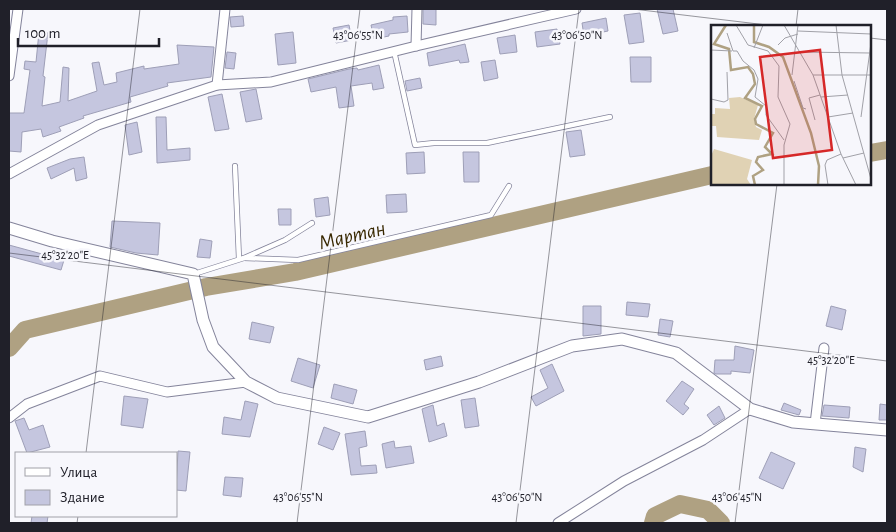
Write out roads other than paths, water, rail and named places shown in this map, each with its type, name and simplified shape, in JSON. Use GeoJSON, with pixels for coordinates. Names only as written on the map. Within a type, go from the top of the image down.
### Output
{"type":"FeatureCollection","features":[{"type":"Feature","properties":{"kind":"street"},"geometry":{"type":"LineString","coordinates":[[9,76],[18,9]]}},
{"type":"Feature","properties":{"kind":"street"},"geometry":{"type":"LineString","coordinates":[[217,85],[225,9]]}},
{"type":"Feature","properties":{"kind":"street"},"geometry":{"type":"LineString","coordinates":[[416,46],[417,9]]}},
{"type":"Feature","properties":{"kind":"street"},"geometry":{"type":"LineString","coordinates":[[9,174],[98,125],[217,85],[271,82],[394,51],[576,9]]}},
{"type":"Feature","properties":{"kind":"street"},"geometry":{"type":"LineString","coordinates":[[9,228],[52,241],[193,274],[202,320],[212,347],[246,382],[277,398],[368,417],[480,382],[572,346],[622,339],[676,352],[750,409],[792,422],[887,430]]}},
{"type":"Feature","properties":{"kind":"street"},"geometry":{"type":"LineString","coordinates":[[815,424],[824,348]]}},
{"type":"Feature","properties":{"kind":"street"},"geometry":{"type":"LineString","coordinates":[[9,418],[27,404],[100,376],[167,392],[246,382]]}},
{"type":"Feature","properties":{"kind":"street"},"geometry":{"type":"LineString","coordinates":[[558,523],[624,482],[703,440],[750,409]]}},
{"type":"Feature","properties":{"kind":"lane"},"geometry":{"type":"LineString","coordinates":[[394,51],[415,145],[487,143],[610,117]]}},
{"type":"Feature","properties":{"kind":"lane"},"geometry":{"type":"LineString","coordinates":[[235,166],[242,258]]}},
{"type":"Feature","properties":{"kind":"lane"},"geometry":{"type":"LineString","coordinates":[[242,258],[298,260],[491,215],[509,186]]}},
{"type":"Feature","properties":{"kind":"lane"},"geometry":{"type":"LineString","coordinates":[[193,274],[242,258],[285,240],[312,223]]}},
{"type":"Feature","properties":{"kind":"waterway","name":"Мартан"},"geometry":{"type":"LineString","coordinates":[[871,153],[887,150]]}},
{"type":"Feature","properties":{"kind":"waterway","name":"Мартан"},"geometry":{"type":"LineString","coordinates":[[9,348],[25,330],[206,287],[295,272],[711,175]]}},
{"type":"Feature","properties":{"kind":"waterway"},"geometry":{"type":"LineString","coordinates":[[653,523],[655,516],[680,504],[708,510],[721,523]]}}]}
